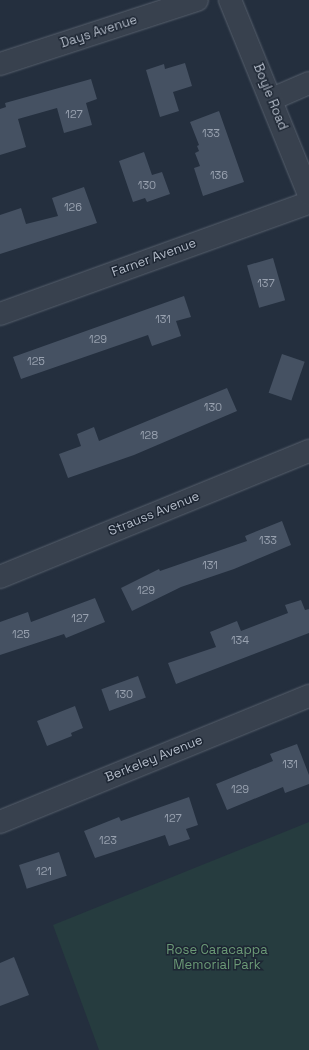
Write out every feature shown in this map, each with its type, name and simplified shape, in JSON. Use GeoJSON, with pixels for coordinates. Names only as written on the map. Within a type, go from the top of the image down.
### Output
{"type":"FeatureCollection","features":[{"type":"Feature","properties":{"kind":"street","name":"Days Avenue"},"geometry":{"type":"LineString","coordinates":[[0,64],[197,0]]}},
{"type":"Feature","properties":{"kind":"street","name":"Boyle Road"},"geometry":{"type":"LineString","coordinates":[[230,0],[272,99],[309,195]]}},
{"type":"Feature","properties":{"kind":"street"},"geometry":{"type":"LineString","coordinates":[[272,99],[309,83]]}},
{"type":"Feature","properties":{"kind":"street","name":"Farner Avenue"},"geometry":{"type":"LineString","coordinates":[[0,314],[309,203]]}},
{"type":"Feature","properties":{"kind":"street","name":"Strauss Avenue"},"geometry":{"type":"LineString","coordinates":[[0,577],[309,451]]}},
{"type":"Feature","properties":{"kind":"street","name":"Berkeley Avenue"},"geometry":{"type":"LineString","coordinates":[[0,822],[309,696]]}},
{"type":"Feature","properties":{"kind":"green space","name":"Rose Caracappa Memorial Park"},"geometry":{"type":"Polygon","coordinates":[[[309,822],[309,1050],[99,1050],[53,925],[309,822]]]}},
{"type":"Feature","properties":{"kind":"building"},"geometry":{"type":"Polygon","coordinates":[[[185,63],[192,86],[173,92],[179,111],[160,117],[146,70],[164,64],[165,69],[185,63]]]}},
{"type":"Feature","properties":{"kind":"building"},"geometry":{"type":"Polygon","coordinates":[[[91,79],[97,99],[86,103],[92,125],[64,133],[57,108],[18,119],[26,147],[0,155],[0,109],[6,107],[5,103],[91,79]]]}},
{"type":"Feature","properties":{"kind":"building"},"geometry":{"type":"Polygon","coordinates":[[[219,111],[244,182],[203,196],[194,168],[200,166],[195,153],[199,151],[197,146],[199,145],[190,122],[219,111]]]}},
{"type":"Feature","properties":{"kind":"building"},"geometry":{"type":"Polygon","coordinates":[[[144,152],[152,175],[162,172],[170,194],[147,202],[145,198],[133,202],[119,161],[144,152]]]}},
{"type":"Feature","properties":{"kind":"building"},"geometry":{"type":"Polygon","coordinates":[[[84,187],[97,223],[0,254],[0,215],[21,208],[26,224],[58,216],[52,198],[84,187]]]}},
{"type":"Feature","properties":{"kind":"building"},"geometry":{"type":"Polygon","coordinates":[[[273,258],[285,300],[259,308],[247,265],[273,258]]]}},
{"type":"Feature","properties":{"kind":"building"},"geometry":{"type":"Polygon","coordinates":[[[184,296],[191,317],[176,321],[181,336],[152,346],[148,335],[21,379],[13,357],[184,296]]]}},
{"type":"Feature","properties":{"kind":"building"},"geometry":{"type":"Polygon","coordinates":[[[282,354],[305,362],[291,401],[269,393],[282,354]]]}},
{"type":"Feature","properties":{"kind":"building"},"geometry":{"type":"Polygon","coordinates":[[[227,388],[237,411],[134,455],[68,478],[59,454],[81,446],[77,434],[94,427],[99,441],[227,388]]]}},
{"type":"Feature","properties":{"kind":"building"},"geometry":{"type":"Polygon","coordinates":[[[282,521],[291,545],[234,569],[181,587],[132,611],[121,588],[159,569],[160,571],[247,541],[245,536],[282,521]]]}},
{"type":"Feature","properties":{"kind":"building"},"geometry":{"type":"Polygon","coordinates":[[[95,598],[105,622],[66,638],[64,634],[0,655],[0,622],[28,612],[31,622],[95,598]]]}},
{"type":"Feature","properties":{"kind":"building"},"geometry":{"type":"Polygon","coordinates":[[[301,600],[305,610],[309,609],[309,633],[176,684],[168,663],[216,647],[210,632],[237,621],[241,631],[288,613],[285,605],[301,600]]]}},
{"type":"Feature","properties":{"kind":"building"},"geometry":{"type":"Polygon","coordinates":[[[138,676],[146,698],[109,711],[101,689],[138,676]]]}},
{"type":"Feature","properties":{"kind":"building"},"geometry":{"type":"Polygon","coordinates":[[[75,706],[83,728],[71,733],[72,736],[47,746],[37,721],[75,706]]]}},
{"type":"Feature","properties":{"kind":"building"},"geometry":{"type":"Polygon","coordinates":[[[297,744],[309,775],[309,784],[285,793],[283,787],[227,810],[216,784],[273,761],[270,754],[297,744]]]}},
{"type":"Feature","properties":{"kind":"building"},"geometry":{"type":"Polygon","coordinates":[[[189,797],[198,825],[186,829],[190,839],[169,846],[165,835],[95,858],[84,831],[119,817],[121,821],[189,797]]]}},
{"type":"Feature","properties":{"kind":"building"},"geometry":{"type":"Polygon","coordinates":[[[59,852],[67,876],[27,889],[19,865],[59,852]]]}},
{"type":"Feature","properties":{"kind":"building"},"geometry":{"type":"Polygon","coordinates":[[[14,957],[29,995],[0,1006],[0,963],[14,957]]]}}]}
